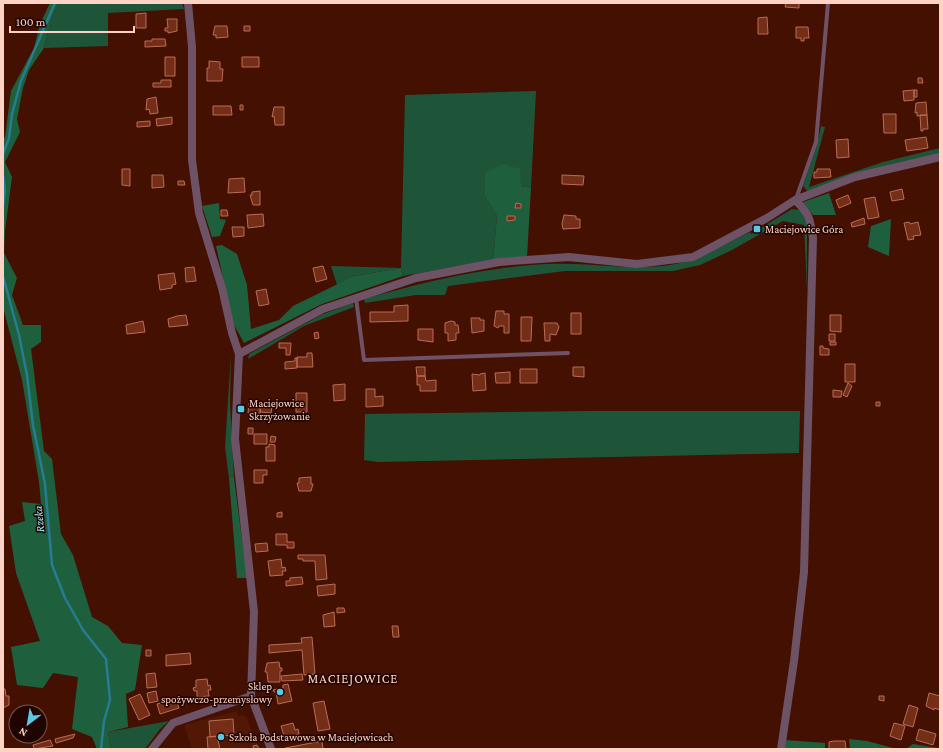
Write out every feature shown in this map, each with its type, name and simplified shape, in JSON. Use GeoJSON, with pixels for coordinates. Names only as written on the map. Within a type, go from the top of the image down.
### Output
{"type":"FeatureCollection","features":[{"type":"Feature","properties":{"kind":"street"},"geometry":{"type":"LineString","coordinates":[[188,3],[192,47],[192,160],[199,213],[222,288],[232,333],[239,354],[235,439],[254,612],[251,696],[271,749]]}},
{"type":"Feature","properties":{"kind":"street"},"geometry":{"type":"LineString","coordinates":[[239,354],[323,309],[416,278],[500,262],[569,257],[637,264],[692,257],[767,218],[795,200],[855,177],[940,157]]}},
{"type":"Feature","properties":{"kind":"street"},"geometry":{"type":"LineString","coordinates":[[780,749],[794,661],[804,572],[808,463],[813,238],[810,218],[806,210],[795,200]]}},
{"type":"Feature","properties":{"kind":"street"},"geometry":{"type":"LineString","coordinates":[[152,749],[173,723],[251,696]]}},
{"type":"Feature","properties":{"kind":"lane"},"geometry":{"type":"LineString","coordinates":[[795,200],[816,142],[828,3]]}},
{"type":"Feature","properties":{"kind":"lane"},"geometry":{"type":"LineString","coordinates":[[356,298],[364,360],[568,353]]}},
{"type":"Feature","properties":{"kind":"shaded area","name":"Szkoła Podstawowa w Maciejowicach"},"geometry":{"type":"Polygon","coordinates":[[[237,711],[237,716],[243,715],[247,718],[259,749],[192,749],[184,725],[237,711]]]}},
{"type":"Feature","properties":{"kind":"green space"},"geometry":{"type":"Polygon","coordinates":[[[50,3],[59,3],[52,17],[44,48],[29,70],[23,88],[17,119],[20,132],[5,162],[12,177],[5,231],[4,253],[17,278],[12,295],[23,325],[41,325],[41,342],[31,349],[44,451],[52,459],[61,534],[73,555],[92,617],[108,626],[122,643],[142,645],[135,690],[126,694],[128,727],[108,732],[111,749],[97,749],[92,737],[72,729],[78,677],[53,673],[43,688],[17,685],[11,647],[40,641],[16,573],[9,526],[25,521],[22,502],[41,504],[39,482],[22,380],[3,307],[3,138],[5,137],[11,91],[34,48],[40,24],[50,3]]]}},
{"type":"Feature","properties":{"kind":"green space"},"geometry":{"type":"Polygon","coordinates":[[[59,3],[182,3],[184,9],[108,13],[108,46],[44,48],[52,17],[59,3]]]}},
{"type":"Feature","properties":{"kind":"green space"},"geometry":{"type":"Polygon","coordinates":[[[536,91],[531,188],[521,186],[485,196],[497,216],[493,260],[403,276],[401,268],[405,95],[536,91]]]}},
{"type":"Feature","properties":{"kind":"green space"},"geometry":{"type":"Polygon","coordinates":[[[821,126],[825,127],[809,187],[883,162],[940,148],[940,154],[808,192],[803,186],[817,144],[821,126]]]}},
{"type":"Feature","properties":{"kind":"green space"},"geometry":{"type":"Polygon","coordinates":[[[503,164],[520,169],[521,186],[531,188],[527,257],[493,260],[497,216],[485,196],[485,173],[503,164]]]}},
{"type":"Feature","properties":{"kind":"green space"},"geometry":{"type":"Polygon","coordinates":[[[829,193],[836,215],[813,215],[803,202],[829,193]]]}},
{"type":"Feature","properties":{"kind":"green space"},"geometry":{"type":"Polygon","coordinates":[[[219,203],[220,219],[226,220],[220,236],[212,237],[202,206],[219,203]]]}},
{"type":"Feature","properties":{"kind":"green space"},"geometry":{"type":"Polygon","coordinates":[[[792,209],[801,210],[807,222],[807,289],[804,225],[783,221],[732,250],[700,265],[673,271],[565,271],[448,286],[445,295],[416,295],[365,303],[364,299],[455,276],[501,268],[548,264],[649,267],[674,264],[708,253],[750,232],[751,234],[792,209]]]}},
{"type":"Feature","properties":{"kind":"green space"},"geometry":{"type":"Polygon","coordinates":[[[891,219],[889,256],[868,247],[871,226],[891,219]]]}},
{"type":"Feature","properties":{"kind":"green space"},"geometry":{"type":"Polygon","coordinates":[[[222,245],[237,254],[247,285],[251,329],[279,320],[293,306],[354,276],[401,268],[403,276],[322,304],[244,343],[233,323],[216,246],[222,245]]]}},
{"type":"Feature","properties":{"kind":"green space"},"geometry":{"type":"Polygon","coordinates":[[[331,266],[401,268],[354,276],[337,285],[331,266]]]}},
{"type":"Feature","properties":{"kind":"green space"},"geometry":{"type":"Polygon","coordinates":[[[353,303],[354,307],[304,326],[248,359],[249,354],[323,314],[353,303]]]}},
{"type":"Feature","properties":{"kind":"green space"},"geometry":{"type":"Polygon","coordinates":[[[231,354],[230,404],[234,478],[229,478],[225,447],[231,354]]]}},
{"type":"Feature","properties":{"kind":"green space"},"geometry":{"type":"Polygon","coordinates":[[[589,411],[800,411],[799,453],[378,462],[364,460],[365,414],[589,411]]]}},
{"type":"Feature","properties":{"kind":"green space"},"geometry":{"type":"Polygon","coordinates":[[[229,478],[234,478],[247,578],[237,578],[229,478]]]}},
{"type":"Feature","properties":{"kind":"green space"},"geometry":{"type":"Polygon","coordinates":[[[169,721],[160,729],[145,749],[111,749],[108,732],[169,721]]]}},
{"type":"Feature","properties":{"kind":"green space"},"geometry":{"type":"Polygon","coordinates":[[[849,739],[867,741],[897,749],[850,749],[849,739]]]}},
{"type":"Feature","properties":{"kind":"green space"},"geometry":{"type":"Polygon","coordinates":[[[785,740],[825,743],[825,749],[784,749],[785,740]]]}},
{"type":"Feature","properties":{"kind":"green space"},"geometry":{"type":"Polygon","coordinates":[[[913,744],[939,748],[940,746],[940,749],[906,749],[913,744]]]}},
{"type":"Feature","properties":{"kind":"building"},"geometry":{"type":"Polygon","coordinates":[[[786,3],[799,3],[799,8],[785,7],[786,3]]]}},
{"type":"Feature","properties":{"kind":"building"},"geometry":{"type":"Polygon","coordinates":[[[146,13],[146,28],[136,28],[136,14],[146,13]]]}},
{"type":"Feature","properties":{"kind":"building"},"geometry":{"type":"Polygon","coordinates":[[[767,17],[768,34],[758,34],[758,18],[767,17]]]}},
{"type":"Feature","properties":{"kind":"building"},"geometry":{"type":"Polygon","coordinates":[[[167,19],[177,19],[177,31],[168,33],[168,31],[165,31],[165,28],[168,28],[167,19]]]}},
{"type":"Feature","properties":{"kind":"building"},"geometry":{"type":"Polygon","coordinates":[[[215,26],[227,26],[228,37],[216,38],[216,35],[213,35],[215,26]]]}},
{"type":"Feature","properties":{"kind":"building"},"geometry":{"type":"Polygon","coordinates":[[[244,26],[250,26],[250,31],[244,31],[244,26]]]}},
{"type":"Feature","properties":{"kind":"building"},"geometry":{"type":"Polygon","coordinates":[[[796,27],[808,27],[809,38],[804,38],[804,41],[801,41],[801,38],[796,38],[796,27]]]}},
{"type":"Feature","properties":{"kind":"building"},"geometry":{"type":"Polygon","coordinates":[[[152,39],[165,39],[166,46],[145,47],[145,41],[152,41],[152,39]]]}},
{"type":"Feature","properties":{"kind":"building"},"geometry":{"type":"Polygon","coordinates":[[[165,57],[175,57],[175,76],[165,76],[165,57]]]}},
{"type":"Feature","properties":{"kind":"building"},"geometry":{"type":"Polygon","coordinates":[[[242,57],[259,57],[259,67],[242,67],[242,57]]]}},
{"type":"Feature","properties":{"kind":"building"},"geometry":{"type":"Polygon","coordinates":[[[209,61],[220,62],[220,69],[223,69],[222,81],[207,81],[207,68],[209,68],[209,61]]]}},
{"type":"Feature","properties":{"kind":"building"},"geometry":{"type":"Polygon","coordinates":[[[918,78],[922,78],[923,83],[918,83],[918,78]]]}},
{"type":"Feature","properties":{"kind":"building"},"geometry":{"type":"Polygon","coordinates":[[[161,80],[171,80],[171,87],[153,87],[153,83],[161,83],[161,80]]]}},
{"type":"Feature","properties":{"kind":"building"},"geometry":{"type":"Polygon","coordinates":[[[914,90],[917,90],[917,97],[914,97],[914,90]]]}},
{"type":"Feature","properties":{"kind":"building"},"geometry":{"type":"Polygon","coordinates":[[[914,90],[914,100],[904,101],[903,91],[914,90]]]}},
{"type":"Feature","properties":{"kind":"building"},"geometry":{"type":"Polygon","coordinates":[[[156,97],[158,113],[150,114],[149,109],[146,110],[147,99],[156,97]]]}},
{"type":"Feature","properties":{"kind":"building"},"geometry":{"type":"Polygon","coordinates":[[[926,102],[927,115],[917,116],[917,112],[915,113],[916,103],[926,102]]]}},
{"type":"Feature","properties":{"kind":"building"},"geometry":{"type":"Polygon","coordinates":[[[240,105],[243,105],[243,110],[240,110],[240,105]]]}},
{"type":"Feature","properties":{"kind":"building"},"geometry":{"type":"Polygon","coordinates":[[[213,106],[231,106],[232,115],[213,115],[213,106]]]}},
{"type":"Feature","properties":{"kind":"building"},"geometry":{"type":"Polygon","coordinates":[[[274,107],[284,107],[284,125],[275,125],[274,116],[272,117],[274,107]]]}},
{"type":"Feature","properties":{"kind":"building"},"geometry":{"type":"Polygon","coordinates":[[[883,114],[896,114],[896,133],[884,133],[883,114]]]}},
{"type":"Feature","properties":{"kind":"building"},"geometry":{"type":"Polygon","coordinates":[[[920,115],[927,115],[928,129],[923,129],[923,131],[921,131],[920,115]]]}},
{"type":"Feature","properties":{"kind":"building"},"geometry":{"type":"Polygon","coordinates":[[[172,117],[172,124],[157,126],[156,119],[172,117]]]}},
{"type":"Feature","properties":{"kind":"building"},"geometry":{"type":"Polygon","coordinates":[[[150,121],[150,126],[137,127],[137,122],[150,121]]]}},
{"type":"Feature","properties":{"kind":"building"},"geometry":{"type":"Polygon","coordinates":[[[926,137],[928,148],[907,151],[905,140],[926,137]]]}},
{"type":"Feature","properties":{"kind":"building"},"geometry":{"type":"Polygon","coordinates":[[[848,139],[849,157],[837,158],[836,140],[848,139]]]}},
{"type":"Feature","properties":{"kind":"building"},"geometry":{"type":"Polygon","coordinates":[[[122,169],[130,169],[130,186],[122,185],[122,169]]]}},
{"type":"Feature","properties":{"kind":"building"},"geometry":{"type":"Polygon","coordinates":[[[817,169],[830,169],[831,177],[814,178],[814,172],[817,172],[817,169]]]}},
{"type":"Feature","properties":{"kind":"building"},"geometry":{"type":"Polygon","coordinates":[[[152,175],[163,175],[164,187],[152,188],[152,175]]]}},
{"type":"Feature","properties":{"kind":"building"},"geometry":{"type":"Polygon","coordinates":[[[562,175],[584,176],[583,185],[562,184],[562,175]]]}},
{"type":"Feature","properties":{"kind":"building"},"geometry":{"type":"Polygon","coordinates":[[[244,178],[245,192],[228,193],[229,179],[244,178]]]}},
{"type":"Feature","properties":{"kind":"building"},"geometry":{"type":"Polygon","coordinates":[[[178,181],[184,181],[185,185],[178,185],[178,181]]]}},
{"type":"Feature","properties":{"kind":"building"},"geometry":{"type":"Polygon","coordinates":[[[902,189],[904,199],[892,201],[890,192],[902,189]]]}},
{"type":"Feature","properties":{"kind":"building"},"geometry":{"type":"Polygon","coordinates":[[[260,191],[260,205],[253,205],[250,195],[252,195],[252,192],[260,191]]]}},
{"type":"Feature","properties":{"kind":"building"},"geometry":{"type":"Polygon","coordinates":[[[848,195],[851,203],[839,208],[836,200],[848,195]]]}},
{"type":"Feature","properties":{"kind":"building"},"geometry":{"type":"Polygon","coordinates":[[[875,197],[879,217],[868,219],[864,199],[875,197]]]}},
{"type":"Feature","properties":{"kind":"building"},"geometry":{"type":"Polygon","coordinates":[[[516,203],[521,204],[521,208],[515,208],[516,203]]]}},
{"type":"Feature","properties":{"kind":"building"},"geometry":{"type":"Polygon","coordinates":[[[221,210],[227,210],[228,216],[221,216],[221,210]]]}},
{"type":"Feature","properties":{"kind":"building"},"geometry":{"type":"Polygon","coordinates":[[[263,214],[264,226],[248,228],[247,215],[263,214]]]}},
{"type":"Feature","properties":{"kind":"building"},"geometry":{"type":"Polygon","coordinates":[[[564,215],[576,216],[576,219],[580,219],[580,228],[563,229],[562,224],[564,215]]]}},
{"type":"Feature","properties":{"kind":"building"},"geometry":{"type":"Polygon","coordinates":[[[507,216],[515,216],[515,220],[507,221],[507,216]]]}},
{"type":"Feature","properties":{"kind":"building"},"geometry":{"type":"Polygon","coordinates":[[[864,218],[865,224],[852,227],[851,223],[864,218]]]}},
{"type":"Feature","properties":{"kind":"building"},"geometry":{"type":"Polygon","coordinates":[[[909,222],[910,224],[918,222],[921,235],[913,236],[914,239],[908,240],[904,223],[909,222]]]}},
{"type":"Feature","properties":{"kind":"building"},"geometry":{"type":"Polygon","coordinates":[[[232,227],[244,227],[244,236],[233,237],[232,227]]]}},
{"type":"Feature","properties":{"kind":"building"},"geometry":{"type":"Polygon","coordinates":[[[323,266],[327,279],[316,282],[313,268],[323,266]]]}},
{"type":"Feature","properties":{"kind":"building"},"geometry":{"type":"Polygon","coordinates":[[[194,267],[196,281],[186,282],[185,268],[194,267]]]}},
{"type":"Feature","properties":{"kind":"building"},"geometry":{"type":"Polygon","coordinates":[[[174,273],[176,284],[172,285],[172,288],[160,290],[158,275],[174,273]]]}},
{"type":"Feature","properties":{"kind":"building"},"geometry":{"type":"Polygon","coordinates":[[[266,289],[269,304],[259,306],[256,291],[266,289]]]}},
{"type":"Feature","properties":{"kind":"building"},"geometry":{"type":"Polygon","coordinates":[[[408,305],[408,321],[370,322],[370,312],[394,312],[394,306],[408,305]]]}},
{"type":"Feature","properties":{"kind":"building"},"geometry":{"type":"Polygon","coordinates":[[[496,311],[504,311],[504,314],[509,314],[509,333],[504,333],[504,326],[499,326],[498,328],[494,326],[496,311]]]}},
{"type":"Feature","properties":{"kind":"building"},"geometry":{"type":"Polygon","coordinates":[[[571,313],[581,313],[581,334],[571,334],[571,313]]]}},
{"type":"Feature","properties":{"kind":"building"},"geometry":{"type":"Polygon","coordinates":[[[186,315],[188,325],[169,327],[168,319],[186,315]]]}},
{"type":"Feature","properties":{"kind":"building"},"geometry":{"type":"Polygon","coordinates":[[[830,315],[841,315],[841,332],[830,331],[830,315]]]}},
{"type":"Feature","properties":{"kind":"building"},"geometry":{"type":"Polygon","coordinates":[[[521,317],[532,317],[531,341],[521,341],[521,317]]]}},
{"type":"Feature","properties":{"kind":"building"},"geometry":{"type":"Polygon","coordinates":[[[471,318],[480,318],[480,320],[484,320],[484,331],[472,333],[471,318]]]}},
{"type":"Feature","properties":{"kind":"building"},"geometry":{"type":"Polygon","coordinates":[[[143,321],[145,332],[127,334],[126,325],[143,321]]]}},
{"type":"Feature","properties":{"kind":"building"},"geometry":{"type":"Polygon","coordinates":[[[451,321],[455,322],[455,325],[458,325],[459,333],[456,333],[456,340],[448,341],[448,333],[445,333],[445,323],[451,321]]]}},
{"type":"Feature","properties":{"kind":"building"},"geometry":{"type":"Polygon","coordinates":[[[544,323],[557,323],[559,327],[556,335],[550,334],[550,341],[545,341],[544,323]]]}},
{"type":"Feature","properties":{"kind":"building"},"geometry":{"type":"Polygon","coordinates":[[[418,329],[433,329],[433,342],[418,340],[418,329]]]}},
{"type":"Feature","properties":{"kind":"building"},"geometry":{"type":"Polygon","coordinates":[[[318,332],[319,338],[315,339],[314,333],[318,332]]]}},
{"type":"Feature","properties":{"kind":"building"},"geometry":{"type":"Polygon","coordinates":[[[829,334],[835,334],[835,341],[829,341],[829,334]]]}},
{"type":"Feature","properties":{"kind":"building"},"geometry":{"type":"Polygon","coordinates":[[[830,342],[836,342],[836,345],[830,345],[830,342]]]}},
{"type":"Feature","properties":{"kind":"building"},"geometry":{"type":"Polygon","coordinates":[[[279,343],[291,343],[290,355],[286,355],[286,348],[279,348],[279,343]]]}},
{"type":"Feature","properties":{"kind":"building"},"geometry":{"type":"Polygon","coordinates":[[[820,346],[829,349],[829,355],[820,355],[820,346]]]}},
{"type":"Feature","properties":{"kind":"building"},"geometry":{"type":"Polygon","coordinates":[[[307,353],[312,353],[313,367],[297,367],[297,357],[307,357],[307,353]]]}},
{"type":"Feature","properties":{"kind":"building"},"geometry":{"type":"Polygon","coordinates":[[[295,358],[297,358],[297,368],[285,369],[285,362],[295,361],[295,358]]]}},
{"type":"Feature","properties":{"kind":"building"},"geometry":{"type":"Polygon","coordinates":[[[845,364],[855,364],[855,382],[845,382],[845,364]]]}},
{"type":"Feature","properties":{"kind":"building"},"geometry":{"type":"Polygon","coordinates":[[[416,367],[425,367],[425,376],[417,376],[416,367]]]}},
{"type":"Feature","properties":{"kind":"building"},"geometry":{"type":"Polygon","coordinates":[[[573,367],[584,367],[584,377],[573,376],[573,367]]]}},
{"type":"Feature","properties":{"kind":"building"},"geometry":{"type":"Polygon","coordinates":[[[520,369],[537,369],[537,383],[520,383],[520,369]]]}},
{"type":"Feature","properties":{"kind":"building"},"geometry":{"type":"Polygon","coordinates":[[[510,372],[510,383],[496,383],[495,373],[510,372]]]}},
{"type":"Feature","properties":{"kind":"building"},"geometry":{"type":"Polygon","coordinates":[[[485,373],[486,390],[473,391],[472,374],[480,375],[485,373]]]}},
{"type":"Feature","properties":{"kind":"building"},"geometry":{"type":"Polygon","coordinates":[[[417,376],[425,376],[426,381],[436,380],[436,391],[420,391],[420,385],[417,385],[417,376]]]}},
{"type":"Feature","properties":{"kind":"building"},"geometry":{"type":"Polygon","coordinates":[[[848,383],[852,386],[847,397],[843,395],[848,383]]]}},
{"type":"Feature","properties":{"kind":"building"},"geometry":{"type":"Polygon","coordinates":[[[345,384],[345,400],[334,401],[333,385],[345,384]]]}},
{"type":"Feature","properties":{"kind":"building"},"geometry":{"type":"Polygon","coordinates":[[[366,389],[375,389],[375,397],[383,396],[383,406],[366,407],[366,389]]]}},
{"type":"Feature","properties":{"kind":"building"},"geometry":{"type":"Polygon","coordinates":[[[833,390],[842,391],[841,397],[833,397],[833,390]]]}},
{"type":"Feature","properties":{"kind":"building"},"geometry":{"type":"Polygon","coordinates":[[[296,393],[307,393],[307,412],[296,412],[296,393]]]}},
{"type":"Feature","properties":{"kind":"building"},"geometry":{"type":"Polygon","coordinates":[[[252,401],[261,404],[260,414],[248,413],[249,403],[252,403],[252,401]]]}},
{"type":"Feature","properties":{"kind":"building"},"geometry":{"type":"Polygon","coordinates":[[[876,402],[880,402],[880,406],[876,406],[876,402]]]}},
{"type":"Feature","properties":{"kind":"building"},"geometry":{"type":"Polygon","coordinates":[[[260,405],[272,406],[271,413],[260,412],[260,405]]]}},
{"type":"Feature","properties":{"kind":"building"},"geometry":{"type":"Polygon","coordinates":[[[248,428],[253,428],[253,434],[248,434],[248,428]]]}},
{"type":"Feature","properties":{"kind":"building"},"geometry":{"type":"Polygon","coordinates":[[[254,434],[267,434],[267,444],[254,444],[254,434]]]}},
{"type":"Feature","properties":{"kind":"building"},"geometry":{"type":"Polygon","coordinates":[[[271,436],[276,437],[275,442],[270,442],[271,436]]]}},
{"type":"Feature","properties":{"kind":"building"},"geometry":{"type":"Polygon","coordinates":[[[269,444],[275,445],[275,461],[266,461],[266,447],[269,447],[269,444]]]}},
{"type":"Feature","properties":{"kind":"building"},"geometry":{"type":"Polygon","coordinates":[[[254,470],[267,470],[267,475],[263,475],[263,483],[254,483],[254,470]]]}},
{"type":"Feature","properties":{"kind":"building"},"geometry":{"type":"Polygon","coordinates":[[[311,477],[311,484],[313,484],[311,491],[299,491],[297,483],[299,483],[299,478],[311,477]]]}},
{"type":"Feature","properties":{"kind":"building"},"geometry":{"type":"Polygon","coordinates":[[[282,512],[282,517],[277,517],[277,513],[282,512]]]}},
{"type":"Feature","properties":{"kind":"building"},"geometry":{"type":"Polygon","coordinates":[[[276,534],[287,534],[287,542],[294,542],[294,548],[287,548],[287,545],[276,545],[276,534]]]}},
{"type":"Feature","properties":{"kind":"building"},"geometry":{"type":"Polygon","coordinates":[[[267,543],[268,551],[256,552],[255,544],[267,543]]]}},
{"type":"Feature","properties":{"kind":"building"},"geometry":{"type":"Polygon","coordinates":[[[298,555],[325,555],[327,579],[316,580],[315,561],[303,561],[303,559],[298,559],[298,555]]]}},
{"type":"Feature","properties":{"kind":"building"},"geometry":{"type":"Polygon","coordinates":[[[281,559],[282,568],[285,567],[286,571],[282,571],[283,575],[270,576],[268,561],[281,559]]]}},
{"type":"Feature","properties":{"kind":"building"},"geometry":{"type":"Polygon","coordinates":[[[302,577],[303,584],[286,586],[286,581],[290,581],[290,578],[302,577]]]}},
{"type":"Feature","properties":{"kind":"building"},"geometry":{"type":"Polygon","coordinates":[[[335,584],[335,594],[318,596],[317,586],[335,584]]]}},
{"type":"Feature","properties":{"kind":"building"},"geometry":{"type":"Polygon","coordinates":[[[337,608],[344,608],[345,612],[337,613],[337,608]]]}},
{"type":"Feature","properties":{"kind":"building"},"geometry":{"type":"Polygon","coordinates":[[[334,612],[335,626],[324,627],[323,615],[334,612]]]}},
{"type":"Feature","properties":{"kind":"building"},"geometry":{"type":"Polygon","coordinates":[[[392,626],[398,626],[399,637],[393,637],[392,626]]]}},
{"type":"Feature","properties":{"kind":"building"},"geometry":{"type":"Polygon","coordinates":[[[312,637],[315,674],[304,675],[302,650],[269,653],[269,645],[302,643],[301,638],[312,637]]]}},
{"type":"Feature","properties":{"kind":"building"},"geometry":{"type":"Polygon","coordinates":[[[146,650],[151,650],[151,656],[146,656],[146,650]]]}},
{"type":"Feature","properties":{"kind":"building"},"geometry":{"type":"Polygon","coordinates":[[[190,653],[191,664],[166,666],[166,655],[190,653]]]}},
{"type":"Feature","properties":{"kind":"building"},"geometry":{"type":"Polygon","coordinates":[[[279,662],[280,668],[282,668],[282,671],[280,671],[280,682],[268,682],[267,672],[265,672],[267,663],[279,662]]]}},
{"type":"Feature","properties":{"kind":"building"},"geometry":{"type":"Polygon","coordinates":[[[155,673],[157,687],[147,688],[146,674],[155,673]]]}},
{"type":"Feature","properties":{"kind":"building"},"geometry":{"type":"Polygon","coordinates":[[[302,674],[303,680],[282,681],[281,676],[302,674]]]}},
{"type":"Feature","properties":{"kind":"building"},"geometry":{"type":"Polygon","coordinates":[[[207,679],[208,686],[210,685],[211,690],[208,690],[209,696],[197,697],[197,691],[194,691],[193,688],[196,687],[196,680],[207,679]]]}},
{"type":"Feature","properties":{"kind":"building"},"geometry":{"type":"Polygon","coordinates":[[[288,684],[292,701],[278,704],[276,692],[273,690],[283,688],[283,685],[288,684]]]}},
{"type":"Feature","properties":{"kind":"building"},"geometry":{"type":"Polygon","coordinates":[[[3,689],[5,689],[6,696],[9,696],[9,704],[3,708],[3,689]]]}},
{"type":"Feature","properties":{"kind":"building"},"geometry":{"type":"Polygon","coordinates":[[[156,691],[158,701],[149,703],[147,693],[156,691]]]}},
{"type":"Feature","properties":{"kind":"building"},"geometry":{"type":"Polygon","coordinates":[[[929,693],[940,696],[940,710],[934,708],[934,710],[926,706],[929,693]]]}},
{"type":"Feature","properties":{"kind":"building"},"geometry":{"type":"Polygon","coordinates":[[[140,694],[150,715],[139,720],[129,699],[140,694]]]}},
{"type":"Feature","properties":{"kind":"building"},"geometry":{"type":"Polygon","coordinates":[[[879,696],[884,696],[884,701],[879,700],[879,696]]]}},
{"type":"Feature","properties":{"kind":"building"},"geometry":{"type":"Polygon","coordinates":[[[176,699],[179,708],[160,714],[157,704],[176,699]]]}},
{"type":"Feature","properties":{"kind":"building"},"geometry":{"type":"Polygon","coordinates":[[[324,701],[330,729],[318,731],[313,703],[324,701]]]}},
{"type":"Feature","properties":{"kind":"building"},"geometry":{"type":"Polygon","coordinates":[[[909,705],[918,708],[913,727],[903,724],[909,705]]]}},
{"type":"Feature","properties":{"kind":"building"},"geometry":{"type":"Polygon","coordinates":[[[233,719],[234,735],[210,737],[209,721],[233,719]]]}},
{"type":"Feature","properties":{"kind":"building"},"geometry":{"type":"Polygon","coordinates":[[[293,723],[295,730],[298,729],[299,734],[285,739],[281,726],[293,723]]]}},
{"type":"Feature","properties":{"kind":"building"},"geometry":{"type":"Polygon","coordinates":[[[894,723],[905,726],[901,740],[890,736],[894,723]]]}},
{"type":"Feature","properties":{"kind":"building"},"geometry":{"type":"Polygon","coordinates":[[[919,729],[936,734],[933,745],[916,740],[919,729]]]}},
{"type":"Feature","properties":{"kind":"building"},"geometry":{"type":"Polygon","coordinates":[[[75,734],[73,738],[56,743],[55,739],[75,734]]]}},
{"type":"Feature","properties":{"kind":"building"},"geometry":{"type":"Polygon","coordinates":[[[217,736],[220,749],[208,749],[207,737],[217,736]]]}},
{"type":"Feature","properties":{"kind":"building"},"geometry":{"type":"Polygon","coordinates":[[[50,740],[53,746],[34,749],[33,745],[48,744],[48,741],[50,740]]]}},
{"type":"Feature","properties":{"kind":"building"},"geometry":{"type":"Polygon","coordinates":[[[322,741],[323,749],[285,749],[285,748],[322,741]]]}},
{"type":"Feature","properties":{"kind":"building"},"geometry":{"type":"Polygon","coordinates":[[[845,741],[846,749],[829,749],[829,742],[845,741]]]}},
{"type":"Feature","properties":{"kind":"building"},"geometry":{"type":"Polygon","coordinates":[[[257,745],[259,749],[254,749],[253,746],[257,745]]]}},
{"type":"Feature","properties":{"kind":"waterway","name":"Rzeka"},"geometry":{"type":"LineString","coordinates":[[3,154],[9,138],[12,114],[21,81],[55,3]]}},
{"type":"Feature","properties":{"kind":"waterway","name":"Rzeka"},"geometry":{"type":"LineString","coordinates":[[3,175],[5,190],[3,207]]}},
{"type":"Feature","properties":{"kind":"waterway","name":"Rzeka"},"geometry":{"type":"LineString","coordinates":[[3,276],[19,335],[27,375],[33,425],[45,484],[52,565],[65,598],[83,630],[106,659],[110,700],[104,721],[101,749]]}},
{"type":"Feature","properties":{"kind":"place","name":"Maciejowice Góra"},"geometry":{"type":"Point","coordinates":[757,229]}},
{"type":"Feature","properties":{"kind":"place","name":"Maciejowice Skrzyżowanie"},"geometry":{"type":"Point","coordinates":[241,409]}},
{"type":"Feature","properties":{"kind":"place","name":"Sklep spożywczo-przemysłowy"},"geometry":{"type":"Point","coordinates":[280,692]}},
{"type":"Feature","properties":{"kind":"place","name":"Szkoła Podstawowa w Maciejowicach"},"geometry":{"type":"Point","coordinates":[221,737]}},
{"type":"Feature","properties":{"kind":"district","name":"MACIEJOWICE"},"geometry":{"type":"Point","coordinates":[353,678]}}]}
